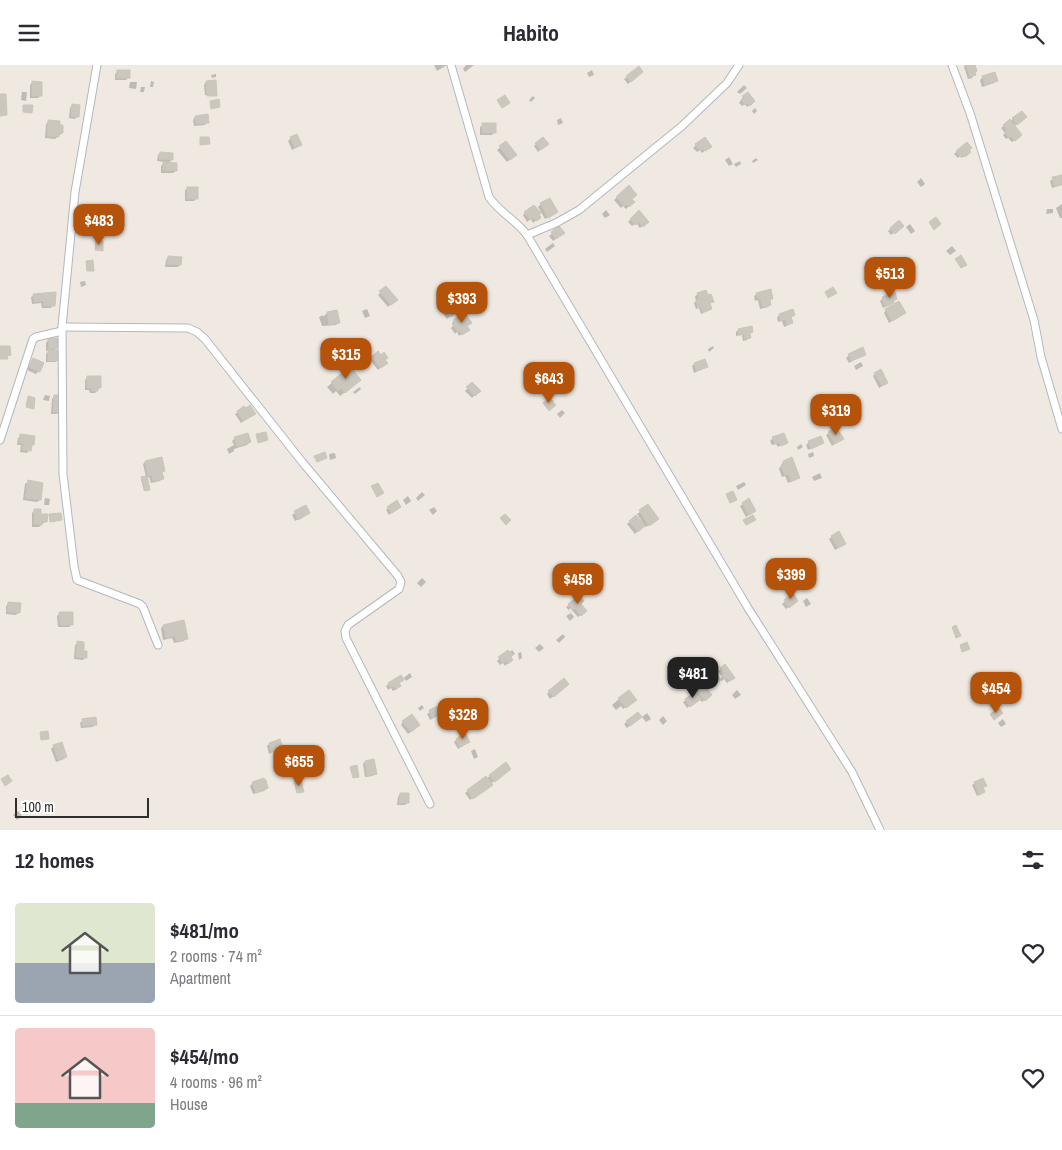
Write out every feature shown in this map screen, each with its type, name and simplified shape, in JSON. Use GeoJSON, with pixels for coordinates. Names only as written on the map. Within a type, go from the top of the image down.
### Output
{"type":"FeatureCollection","features":[{"type":"Feature","properties":{"kind":"street"},"geometry":{"type":"LineString","coordinates":[[97,65],[74,192],[62,329],[63,474],[75,575],[79,581],[140,604],[143,607],[158,645]]}},
{"type":"Feature","properties":{"kind":"street"},"geometry":{"type":"LineString","coordinates":[[451,65],[489,197],[496,208],[519,224],[527,235],[748,608],[852,772],[880,830]]}},
{"type":"Feature","properties":{"kind":"street"},"geometry":{"type":"LineString","coordinates":[[527,235],[556,223],[579,210],[682,126],[727,83],[739,65]]}},
{"type":"Feature","properties":{"kind":"street"},"geometry":{"type":"LineString","coordinates":[[952,65],[970,113],[1034,320],[1041,357],[1062,429]]}},
{"type":"Feature","properties":{"kind":"street"},"geometry":{"type":"LineString","coordinates":[[0,441],[33,339],[36,337],[62,329],[188,328],[197,332],[205,339],[303,463],[401,582],[398,589],[348,625],[345,631],[346,638],[430,804]]}},
{"type":"Feature","properties":{"kind":"building"},"geometry":{"type":"Polygon","coordinates":[[[966,65],[975,65],[976,75],[970,77],[966,65]]]}},
{"type":"Feature","properties":{"kind":"building"},"geometry":{"type":"Polygon","coordinates":[[[639,66],[643,72],[631,82],[626,76],[639,66]]]}},
{"type":"Feature","properties":{"kind":"building"},"geometry":{"type":"Polygon","coordinates":[[[117,70],[130,70],[130,78],[117,78],[117,70]]]}},
{"type":"Feature","properties":{"kind":"building"},"geometry":{"type":"Polygon","coordinates":[[[995,72],[998,81],[985,85],[982,76],[995,72]]]}},
{"type":"Feature","properties":{"kind":"building"},"geometry":{"type":"Polygon","coordinates":[[[216,80],[217,96],[207,96],[206,81],[216,80]]]}},
{"type":"Feature","properties":{"kind":"building"},"geometry":{"type":"Polygon","coordinates":[[[32,81],[42,82],[42,96],[32,96],[32,81]]]}},
{"type":"Feature","properties":{"kind":"building"},"geometry":{"type":"Polygon","coordinates":[[[748,92],[755,101],[750,106],[748,103],[745,105],[741,100],[744,98],[742,96],[748,92]]]}},
{"type":"Feature","properties":{"kind":"building"},"geometry":{"type":"Polygon","coordinates":[[[0,94],[6,94],[7,115],[0,116],[0,94]]]}},
{"type":"Feature","properties":{"kind":"building"},"geometry":{"type":"Polygon","coordinates":[[[505,95],[510,103],[502,108],[497,100],[505,95]]]}},
{"type":"Feature","properties":{"kind":"building"},"geometry":{"type":"Polygon","coordinates":[[[219,99],[220,107],[211,109],[210,101],[219,99]]]}},
{"type":"Feature","properties":{"kind":"building"},"geometry":{"type":"Polygon","coordinates":[[[72,104],[80,105],[79,117],[71,116],[72,104]]]}},
{"type":"Feature","properties":{"kind":"building"},"geometry":{"type":"Polygon","coordinates":[[[23,105],[33,105],[32,113],[23,112],[23,105]]]}},
{"type":"Feature","properties":{"kind":"building"},"geometry":{"type":"Polygon","coordinates":[[[1022,111],[1027,117],[1017,125],[1012,118],[1022,111]]]}},
{"type":"Feature","properties":{"kind":"building"},"geometry":{"type":"Polygon","coordinates":[[[208,114],[209,123],[196,124],[195,116],[208,114]]]}},
{"type":"Feature","properties":{"kind":"building"},"geometry":{"type":"Polygon","coordinates":[[[1010,119],[1022,135],[1015,141],[1011,136],[1009,138],[1005,132],[1007,130],[1003,125],[1010,119]]]}},
{"type":"Feature","properties":{"kind":"building"},"geometry":{"type":"Polygon","coordinates":[[[48,120],[60,121],[60,125],[63,125],[63,133],[59,133],[59,137],[47,136],[48,120]]]}},
{"type":"Feature","properties":{"kind":"building"},"geometry":{"type":"Polygon","coordinates":[[[482,123],[496,123],[496,133],[482,133],[482,123]]]}},
{"type":"Feature","properties":{"kind":"building"},"geometry":{"type":"Polygon","coordinates":[[[297,134],[302,145],[295,148],[290,137],[297,134]]]}},
{"type":"Feature","properties":{"kind":"building"},"geometry":{"type":"Polygon","coordinates":[[[200,137],[209,137],[210,144],[200,145],[200,137]]]}},
{"type":"Feature","properties":{"kind":"building"},"geometry":{"type":"Polygon","coordinates":[[[543,137],[549,144],[541,150],[535,143],[543,137]]]}},
{"type":"Feature","properties":{"kind":"building"},"geometry":{"type":"Polygon","coordinates":[[[705,137],[712,147],[705,151],[703,149],[700,151],[695,144],[705,137]]]}},
{"type":"Feature","properties":{"kind":"building"},"geometry":{"type":"Polygon","coordinates":[[[506,141],[517,155],[510,160],[499,146],[506,141]]]}},
{"type":"Feature","properties":{"kind":"building"},"geometry":{"type":"Polygon","coordinates":[[[967,142],[972,148],[969,150],[971,152],[965,157],[963,155],[961,157],[956,151],[967,142]]]}},
{"type":"Feature","properties":{"kind":"building"},"geometry":{"type":"Polygon","coordinates":[[[160,152],[173,153],[173,160],[159,159],[160,152]]]}},
{"type":"Feature","properties":{"kind":"building"},"geometry":{"type":"Polygon","coordinates":[[[163,162],[177,163],[177,171],[163,170],[163,162]]]}},
{"type":"Feature","properties":{"kind":"building"},"geometry":{"type":"Polygon","coordinates":[[[1062,175],[1062,184],[1054,186],[1052,177],[1062,175]]]}},
{"type":"Feature","properties":{"kind":"building"},"geometry":{"type":"Polygon","coordinates":[[[629,185],[637,195],[632,199],[635,202],[629,207],[626,204],[624,206],[616,197],[629,185]]]}},
{"type":"Feature","properties":{"kind":"building"},"geometry":{"type":"Polygon","coordinates":[[[187,187],[198,187],[198,199],[187,199],[187,187]]]}},
{"type":"Feature","properties":{"kind":"building"},"geometry":{"type":"Polygon","coordinates":[[[550,198],[558,212],[548,218],[540,203],[550,198]]]}},
{"type":"Feature","properties":{"kind":"building"},"geometry":{"type":"Polygon","coordinates":[[[534,205],[541,213],[539,214],[541,218],[536,221],[534,218],[530,220],[524,212],[534,205]]]}},
{"type":"Feature","properties":{"kind":"building"},"geometry":{"type":"Polygon","coordinates":[[[639,210],[649,222],[643,227],[639,222],[635,225],[630,219],[639,210]]]}},
{"type":"Feature","properties":{"kind":"building"},"geometry":{"type":"Polygon","coordinates":[[[90,215],[100,215],[100,221],[90,221],[90,215]]]}},
{"type":"Feature","properties":{"kind":"building"},"geometry":{"type":"Polygon","coordinates":[[[936,217],[941,224],[934,230],[929,222],[936,217]]]}},
{"type":"Feature","properties":{"kind":"building"},"geometry":{"type":"Polygon","coordinates":[[[899,220],[904,226],[895,234],[890,228],[899,220]]]}},
{"type":"Feature","properties":{"kind":"building"},"geometry":{"type":"Polygon","coordinates":[[[559,226],[565,233],[556,239],[551,232],[559,226]]]}},
{"type":"Feature","properties":{"kind":"building"},"geometry":{"type":"Polygon","coordinates":[[[96,240],[103,241],[103,251],[95,250],[96,240]]]}},
{"type":"Feature","properties":{"kind":"building"},"geometry":{"type":"Polygon","coordinates":[[[961,255],[967,265],[961,268],[955,259],[961,255]]]}},
{"type":"Feature","properties":{"kind":"building"},"geometry":{"type":"Polygon","coordinates":[[[168,256],[182,257],[181,265],[167,264],[168,256]]]}},
{"type":"Feature","properties":{"kind":"building"},"geometry":{"type":"Polygon","coordinates":[[[93,260],[94,271],[87,271],[86,261],[93,260]]]}},
{"type":"Feature","properties":{"kind":"building"},"geometry":{"type":"Polygon","coordinates":[[[386,286],[398,300],[391,305],[379,291],[386,286]]]}},
{"type":"Feature","properties":{"kind":"building"},"geometry":{"type":"Polygon","coordinates":[[[833,287],[837,293],[828,298],[825,292],[833,287]]]}},
{"type":"Feature","properties":{"kind":"building"},"geometry":{"type":"Polygon","coordinates":[[[771,289],[773,299],[770,299],[771,305],[763,307],[756,293],[771,289]]]}},
{"type":"Feature","properties":{"kind":"building"},"geometry":{"type":"Polygon","coordinates":[[[706,290],[708,295],[711,294],[714,302],[710,303],[712,309],[703,312],[701,307],[698,308],[696,300],[699,299],[697,293],[706,290]]]}},
{"type":"Feature","properties":{"kind":"building"},"geometry":{"type":"Polygon","coordinates":[[[56,292],[55,306],[44,306],[43,301],[34,302],[33,294],[56,292]]]}},
{"type":"Feature","properties":{"kind":"building"},"geometry":{"type":"Polygon","coordinates":[[[895,292],[897,299],[893,301],[894,303],[885,306],[882,297],[895,292]]]}},
{"type":"Feature","properties":{"kind":"building"},"geometry":{"type":"Polygon","coordinates":[[[456,301],[462,309],[450,317],[444,309],[456,301]]]}},
{"type":"Feature","properties":{"kind":"building"},"geometry":{"type":"Polygon","coordinates":[[[899,301],[906,313],[892,321],[885,309],[899,301]]]}},
{"type":"Feature","properties":{"kind":"building"},"geometry":{"type":"Polygon","coordinates":[[[793,309],[795,315],[791,317],[793,323],[787,325],[785,319],[781,321],[779,314],[793,309]]]}},
{"type":"Feature","properties":{"kind":"building"},"geometry":{"type":"Polygon","coordinates":[[[337,310],[340,323],[329,325],[327,312],[337,310]]]}},
{"type":"Feature","properties":{"kind":"building"},"geometry":{"type":"Polygon","coordinates":[[[461,315],[463,318],[467,316],[472,323],[467,326],[470,330],[462,335],[453,325],[455,323],[453,320],[461,315]]]}},
{"type":"Feature","properties":{"kind":"building"},"geometry":{"type":"Polygon","coordinates":[[[752,326],[751,338],[745,339],[744,334],[739,335],[738,329],[752,326]]]}},
{"type":"Feature","properties":{"kind":"building"},"geometry":{"type":"Polygon","coordinates":[[[57,338],[58,348],[49,349],[48,339],[57,338]]]}},
{"type":"Feature","properties":{"kind":"building"},"geometry":{"type":"Polygon","coordinates":[[[0,346],[10,346],[11,355],[7,356],[8,359],[0,359],[0,346]]]}},
{"type":"Feature","properties":{"kind":"building"},"geometry":{"type":"Polygon","coordinates":[[[863,347],[866,355],[851,361],[848,354],[863,347]]]}},
{"type":"Feature","properties":{"kind":"building"},"geometry":{"type":"Polygon","coordinates":[[[48,350],[59,350],[60,360],[48,361],[48,350]]]}},
{"type":"Feature","properties":{"kind":"building"},"geometry":{"type":"Polygon","coordinates":[[[378,351],[381,355],[384,352],[388,358],[385,360],[388,363],[381,368],[371,357],[378,351]]]}},
{"type":"Feature","properties":{"kind":"building"},"geometry":{"type":"Polygon","coordinates":[[[33,358],[44,363],[40,372],[29,367],[33,358]]]}},
{"type":"Feature","properties":{"kind":"building"},"geometry":{"type":"Polygon","coordinates":[[[705,359],[708,367],[697,371],[694,363],[705,359]]]}},
{"type":"Feature","properties":{"kind":"building"},"geometry":{"type":"Polygon","coordinates":[[[350,366],[361,380],[345,393],[341,388],[338,391],[331,382],[350,366]]]}},
{"type":"Feature","properties":{"kind":"building"},"geometry":{"type":"Polygon","coordinates":[[[881,369],[888,383],[882,386],[874,373],[881,369]]]}},
{"type":"Feature","properties":{"kind":"building"},"geometry":{"type":"Polygon","coordinates":[[[87,376],[101,376],[101,388],[98,388],[98,391],[92,391],[92,388],[87,388],[87,376]]]}},
{"type":"Feature","properties":{"kind":"building"},"geometry":{"type":"Polygon","coordinates":[[[472,382],[481,391],[475,396],[466,387],[472,382]]]}},
{"type":"Feature","properties":{"kind":"building"},"geometry":{"type":"Polygon","coordinates":[[[54,395],[61,395],[61,412],[53,412],[54,395]]]}},
{"type":"Feature","properties":{"kind":"building"},"geometry":{"type":"Polygon","coordinates":[[[28,396],[35,398],[34,409],[26,407],[28,396]]]}},
{"type":"Feature","properties":{"kind":"building"},"geometry":{"type":"Polygon","coordinates":[[[550,398],[556,405],[549,411],[543,403],[550,398]]]}},
{"type":"Feature","properties":{"kind":"building"},"geometry":{"type":"Polygon","coordinates":[[[250,405],[256,414],[243,421],[237,411],[244,406],[246,408],[250,405]]]}},
{"type":"Feature","properties":{"kind":"building"},"geometry":{"type":"Polygon","coordinates":[[[836,427],[844,439],[835,444],[828,432],[836,427]]]}},
{"type":"Feature","properties":{"kind":"building"},"geometry":{"type":"Polygon","coordinates":[[[266,432],[268,440],[258,443],[256,434],[266,432]]]}},
{"type":"Feature","properties":{"kind":"building"},"geometry":{"type":"Polygon","coordinates":[[[248,433],[251,442],[237,447],[234,437],[248,433]]]}},
{"type":"Feature","properties":{"kind":"building"},"geometry":{"type":"Polygon","coordinates":[[[784,433],[788,443],[781,446],[779,442],[775,444],[772,437],[784,433]]]}},
{"type":"Feature","properties":{"kind":"building"},"geometry":{"type":"Polygon","coordinates":[[[20,434],[35,436],[31,451],[22,450],[23,443],[19,443],[20,434]]]}},
{"type":"Feature","properties":{"kind":"building"},"geometry":{"type":"Polygon","coordinates":[[[821,436],[824,443],[811,449],[808,441],[821,436]]]}},
{"type":"Feature","properties":{"kind":"building"},"geometry":{"type":"Polygon","coordinates":[[[325,452],[327,458],[317,462],[314,456],[325,452]]]}},
{"type":"Feature","properties":{"kind":"building"},"geometry":{"type":"Polygon","coordinates":[[[162,457],[165,471],[162,472],[164,479],[153,481],[152,475],[148,476],[145,461],[162,457]]]}},
{"type":"Feature","properties":{"kind":"building"},"geometry":{"type":"Polygon","coordinates":[[[792,457],[800,478],[791,481],[788,474],[785,475],[781,466],[784,465],[783,461],[792,457]]]}},
{"type":"Feature","properties":{"kind":"building"},"geometry":{"type":"Polygon","coordinates":[[[147,476],[150,490],[145,491],[141,477],[147,476]]]}},
{"type":"Feature","properties":{"kind":"building"},"geometry":{"type":"Polygon","coordinates":[[[28,480],[43,483],[41,500],[25,498],[28,480]]]}},
{"type":"Feature","properties":{"kind":"building"},"geometry":{"type":"Polygon","coordinates":[[[378,483],[384,493],[377,497],[371,486],[378,483]]]}},
{"type":"Feature","properties":{"kind":"building"},"geometry":{"type":"Polygon","coordinates":[[[733,491],[737,500],[730,503],[726,494],[733,491]]]}},
{"type":"Feature","properties":{"kind":"building"},"geometry":{"type":"Polygon","coordinates":[[[749,498],[756,511],[749,515],[742,503],[749,498]]]}},
{"type":"Feature","properties":{"kind":"building"},"geometry":{"type":"Polygon","coordinates":[[[397,500],[401,507],[392,513],[387,507],[397,500]]]}},
{"type":"Feature","properties":{"kind":"building"},"geometry":{"type":"Polygon","coordinates":[[[648,504],[659,519],[649,526],[639,510],[648,504]]]}},
{"type":"Feature","properties":{"kind":"building"},"geometry":{"type":"Polygon","coordinates":[[[306,505],[310,513],[298,520],[294,511],[306,505]]]}},
{"type":"Feature","properties":{"kind":"building"},"geometry":{"type":"Polygon","coordinates":[[[34,509],[41,509],[41,514],[48,514],[47,522],[42,522],[42,525],[34,524],[34,509]]]}},
{"type":"Feature","properties":{"kind":"building"},"geometry":{"type":"Polygon","coordinates":[[[61,513],[62,520],[50,522],[49,514],[61,513]]]}},
{"type":"Feature","properties":{"kind":"building"},"geometry":{"type":"Polygon","coordinates":[[[505,514],[511,520],[506,525],[500,518],[505,514]]]}},
{"type":"Feature","properties":{"kind":"building"},"geometry":{"type":"Polygon","coordinates":[[[636,515],[645,526],[638,532],[629,521],[636,515]]]}},
{"type":"Feature","properties":{"kind":"building"},"geometry":{"type":"Polygon","coordinates":[[[753,515],[756,520],[746,525],[743,520],[753,515]]]}},
{"type":"Feature","properties":{"kind":"building"},"geometry":{"type":"Polygon","coordinates":[[[839,531],[846,544],[838,548],[831,536],[839,531]]]}},
{"type":"Feature","properties":{"kind":"building"},"geometry":{"type":"Polygon","coordinates":[[[793,593],[798,601],[789,608],[784,600],[793,593]]]}},
{"type":"Feature","properties":{"kind":"building"},"geometry":{"type":"Polygon","coordinates":[[[579,595],[584,601],[581,604],[587,611],[581,616],[575,608],[573,610],[568,604],[579,595]]]}},
{"type":"Feature","properties":{"kind":"building"},"geometry":{"type":"Polygon","coordinates":[[[8,602],[21,603],[20,613],[7,612],[8,602]]]}},
{"type":"Feature","properties":{"kind":"building"},"geometry":{"type":"Polygon","coordinates":[[[59,612],[73,612],[73,625],[60,625],[59,612]]]}},
{"type":"Feature","properties":{"kind":"building"},"geometry":{"type":"Polygon","coordinates":[[[184,620],[188,639],[176,641],[175,636],[166,638],[163,625],[184,620]]]}},
{"type":"Feature","properties":{"kind":"building"},"geometry":{"type":"Polygon","coordinates":[[[956,625],[961,636],[956,638],[952,627],[956,625]]]}},
{"type":"Feature","properties":{"kind":"building"},"geometry":{"type":"Polygon","coordinates":[[[77,641],[84,642],[84,651],[87,651],[87,658],[76,657],[77,641]]]}},
{"type":"Feature","properties":{"kind":"building"},"geometry":{"type":"Polygon","coordinates":[[[967,642],[970,649],[962,652],[960,645],[967,642]]]}},
{"type":"Feature","properties":{"kind":"building"},"geometry":{"type":"Polygon","coordinates":[[[508,650],[513,655],[511,657],[513,660],[508,664],[506,661],[503,663],[498,657],[508,650]]]}},
{"type":"Feature","properties":{"kind":"building"},"geometry":{"type":"Polygon","coordinates":[[[725,664],[735,678],[730,681],[722,675],[724,674],[720,668],[725,664]]]}},
{"type":"Feature","properties":{"kind":"building"},"geometry":{"type":"Polygon","coordinates":[[[715,673],[721,680],[708,687],[704,682],[715,673]]]}},
{"type":"Feature","properties":{"kind":"building"},"geometry":{"type":"Polygon","coordinates":[[[401,675],[404,680],[399,683],[401,686],[396,689],[394,686],[391,688],[388,683],[401,675]]]}},
{"type":"Feature","properties":{"kind":"building"},"geometry":{"type":"Polygon","coordinates":[[[564,678],[569,684],[554,697],[548,691],[564,678]]]}},
{"type":"Feature","properties":{"kind":"building"},"geometry":{"type":"Polygon","coordinates":[[[702,682],[712,695],[705,701],[695,688],[702,682]]]}},
{"type":"Feature","properties":{"kind":"building"},"geometry":{"type":"Polygon","coordinates":[[[629,690],[637,700],[626,708],[618,698],[629,690]]]}},
{"type":"Feature","properties":{"kind":"building"},"geometry":{"type":"Polygon","coordinates":[[[695,692],[701,699],[690,707],[685,699],[695,692]]]}},
{"type":"Feature","properties":{"kind":"building"},"geometry":{"type":"Polygon","coordinates":[[[440,705],[444,713],[432,718],[429,710],[440,705]]]}},
{"type":"Feature","properties":{"kind":"building"},"geometry":{"type":"Polygon","coordinates":[[[999,708],[1003,713],[994,720],[990,714],[999,708]]]}},
{"type":"Feature","properties":{"kind":"building"},"geometry":{"type":"Polygon","coordinates":[[[638,712],[642,717],[630,726],[626,721],[638,712]]]}},
{"type":"Feature","properties":{"kind":"building"},"geometry":{"type":"Polygon","coordinates":[[[412,714],[420,725],[411,732],[402,721],[412,714]]]}},
{"type":"Feature","properties":{"kind":"building"},"geometry":{"type":"Polygon","coordinates":[[[96,717],[97,725],[83,726],[82,719],[96,717]]]}},
{"type":"Feature","properties":{"kind":"building"},"geometry":{"type":"Polygon","coordinates":[[[48,731],[49,739],[41,740],[40,732],[48,731]]]}},
{"type":"Feature","properties":{"kind":"building"},"geometry":{"type":"Polygon","coordinates":[[[465,733],[470,742],[460,747],[456,739],[465,733]]]}},
{"type":"Feature","properties":{"kind":"building"},"geometry":{"type":"Polygon","coordinates":[[[280,739],[285,754],[278,756],[276,751],[272,752],[269,743],[280,739]]]}},
{"type":"Feature","properties":{"kind":"building"},"geometry":{"type":"Polygon","coordinates":[[[62,742],[67,757],[58,760],[53,745],[62,742]]]}},
{"type":"Feature","properties":{"kind":"building"},"geometry":{"type":"Polygon","coordinates":[[[374,759],[377,774],[367,776],[365,761],[374,759]]]}},
{"type":"Feature","properties":{"kind":"building"},"geometry":{"type":"Polygon","coordinates":[[[506,762],[511,769],[495,782],[489,775],[506,762]]]}},
{"type":"Feature","properties":{"kind":"building"},"geometry":{"type":"Polygon","coordinates":[[[357,765],[359,777],[353,778],[350,767],[357,765]]]}},
{"type":"Feature","properties":{"kind":"building"},"geometry":{"type":"Polygon","coordinates":[[[8,775],[12,781],[5,786],[1,779],[8,775]]]}},
{"type":"Feature","properties":{"kind":"building"},"geometry":{"type":"Polygon","coordinates":[[[486,776],[493,785],[473,799],[467,790],[486,776]]]}},
{"type":"Feature","properties":{"kind":"building"},"geometry":{"type":"Polygon","coordinates":[[[264,778],[268,788],[256,793],[252,782],[264,778]]]}},
{"type":"Feature","properties":{"kind":"building"},"geometry":{"type":"Polygon","coordinates":[[[983,778],[987,786],[983,787],[985,792],[979,795],[974,782],[983,778]]]}},
{"type":"Feature","properties":{"kind":"building"},"geometry":{"type":"Polygon","coordinates":[[[262,779],[262,781],[266,780],[268,788],[256,792],[253,784],[262,779]]]}},
{"type":"Feature","properties":{"kind":"building"},"geometry":{"type":"Polygon","coordinates":[[[301,780],[304,792],[297,793],[294,781],[301,780]]]}},
{"type":"Feature","properties":{"kind":"building"},"geometry":{"type":"Polygon","coordinates":[[[400,793],[409,793],[409,803],[399,803],[400,793]]]}}]}
